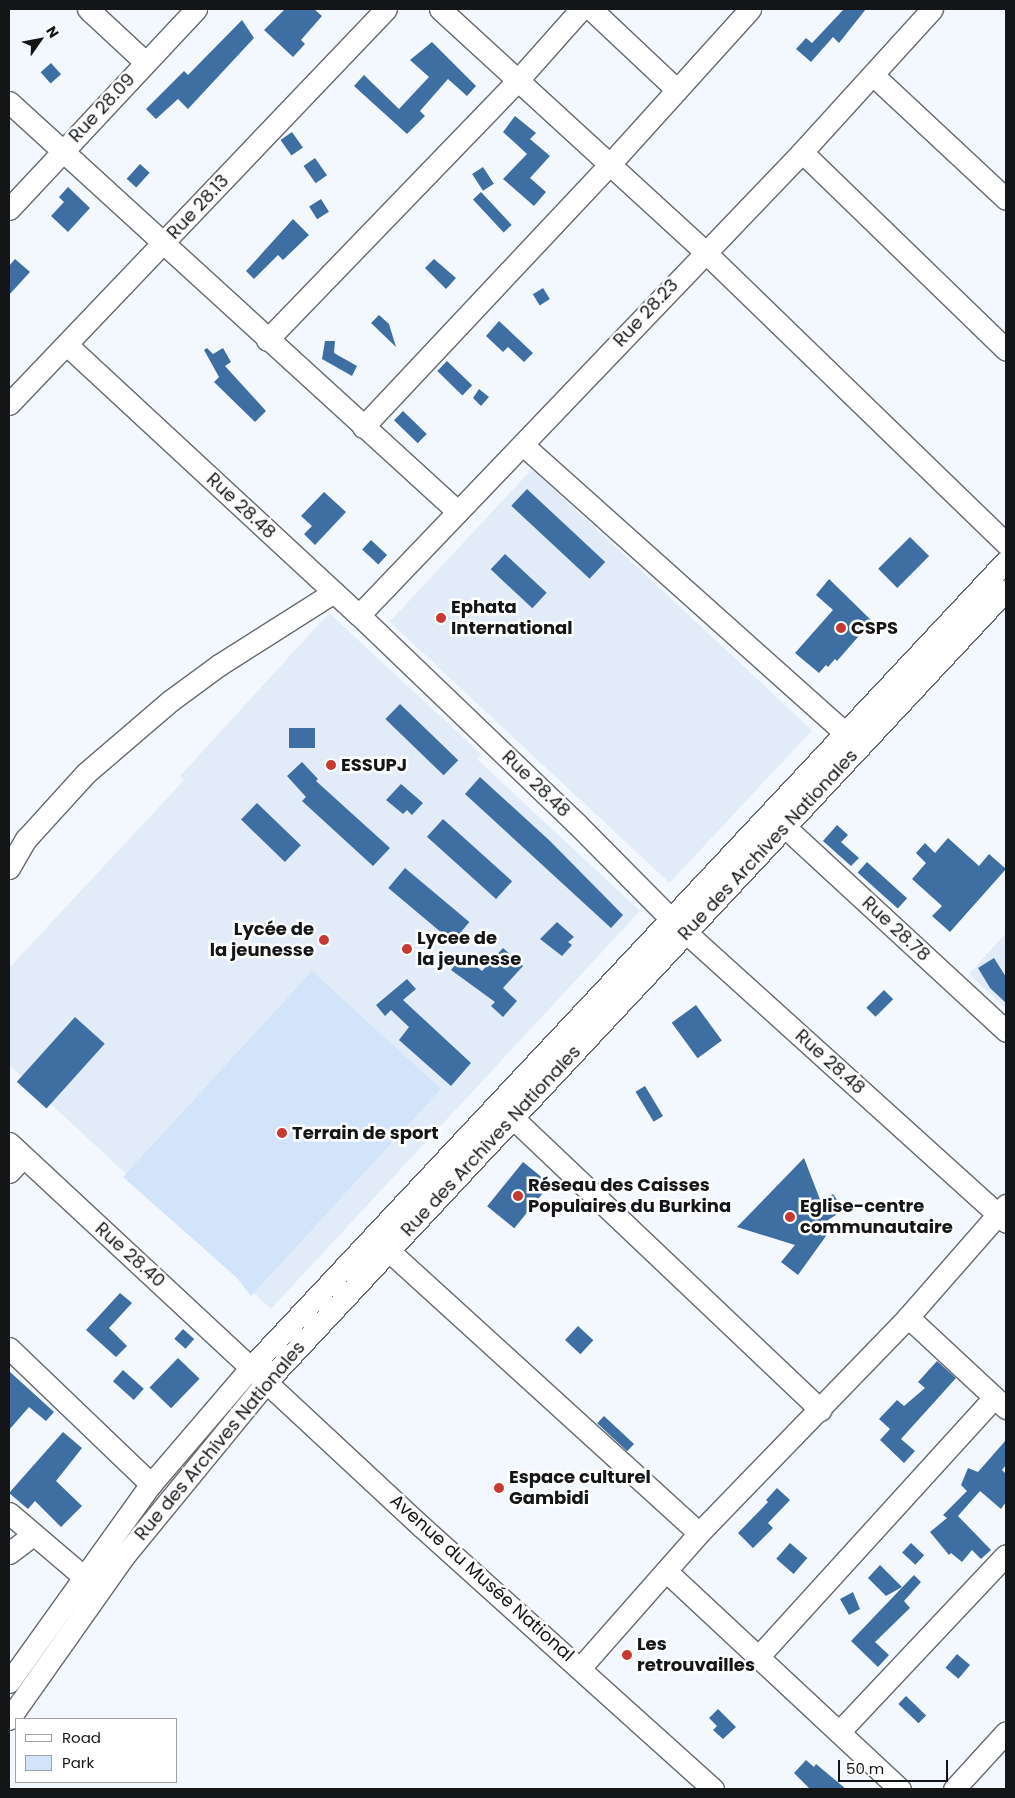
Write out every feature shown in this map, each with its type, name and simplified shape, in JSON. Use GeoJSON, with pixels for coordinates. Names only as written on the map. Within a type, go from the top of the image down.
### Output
{"type":"FeatureCollection","features":[{"type":"Feature","properties":{"kind":"street"},"geometry":{"type":"LineString","coordinates":[[88,9],[145,62]]}},
{"type":"Feature","properties":{"kind":"street","name":"Rue 28.09"},"geometry":{"type":"LineString","coordinates":[[9,209],[196,9]]}},
{"type":"Feature","properties":{"kind":"street","name":"Rue 28.13"},"geometry":{"type":"LineString","coordinates":[[9,404],[386,9]]}},
{"type":"Feature","properties":{"kind":"street"},"geometry":{"type":"LineString","coordinates":[[440,9],[704,252],[1006,544]]}},
{"type":"Feature","properties":{"kind":"street"},"geometry":{"type":"LineString","coordinates":[[267,340],[518,80],[581,9]]}},
{"type":"Feature","properties":{"kind":"street"},"geometry":{"type":"LineString","coordinates":[[591,9],[677,90]]}},
{"type":"Feature","properties":{"kind":"street"},"geometry":{"type":"LineString","coordinates":[[363,426],[610,164],[750,9]]}},
{"type":"Feature","properties":{"kind":"street","name":"Rue 28.23"},"geometry":{"type":"LineString","coordinates":[[359,615],[457,511],[523,445],[704,252],[802,152],[932,9]]}},
{"type":"Feature","properties":{"kind":"street"},"geometry":{"type":"LineString","coordinates":[[873,75],[1006,199]]}},
{"type":"Feature","properties":{"kind":"street"},"geometry":{"type":"LineString","coordinates":[[9,102],[267,340],[457,511]]}},
{"type":"Feature","properties":{"kind":"street"},"geometry":{"type":"LineString","coordinates":[[802,152],[1006,350]]}},
{"type":"Feature","properties":{"kind":"street","name":"Rue 28.48"},"geometry":{"type":"LineString","coordinates":[[67,345],[359,615],[576,823],[679,925],[1003,1213]]}},
{"type":"Feature","properties":{"kind":"street"},"geometry":{"type":"LineString","coordinates":[[523,445],[845,733]]}},
{"type":"Feature","properties":{"kind":"street","name":"Rue des Archives Nationales"},"geometry":{"type":"LineString","coordinates":[[9,1719],[124,1556],[260,1373],[389,1251],[514,1118],[845,733],[1006,562]]}},
{"type":"Feature","properties":{"kind":"street","name":"Rue des Archives Nationales"},"geometry":{"type":"LineString","coordinates":[[9,1682],[151,1484],[260,1373],[679,925],[785,827],[1006,590]]}},
{"type":"Feature","properties":{"kind":"street"},"geometry":{"type":"LineString","coordinates":[[9,868],[26,839],[86,773],[163,707],[220,665],[334,592]]}},
{"type":"Feature","properties":{"kind":"street","name":"Rue 28.78"},"geometry":{"type":"LineString","coordinates":[[785,827],[1006,1031]]}},
{"type":"Feature","properties":{"kind":"street"},"geometry":{"type":"LineString","coordinates":[[514,1118],[822,1410]]}},
{"type":"Feature","properties":{"kind":"street","name":"Rue 28.40"},"geometry":{"type":"LineString","coordinates":[[13,1158],[260,1373]]}},
{"type":"Feature","properties":{"kind":"street"},"geometry":{"type":"LineString","coordinates":[[581,1667],[700,1534],[822,1410],[1003,1213]]}},
{"type":"Feature","properties":{"kind":"street"},"geometry":{"type":"LineString","coordinates":[[389,1251],[700,1534]]}},
{"type":"Feature","properties":{"kind":"street"},"geometry":{"type":"LineString","coordinates":[[758,1657],[1000,1403],[908,1317]]}},
{"type":"Feature","properties":{"kind":"street"},"geometry":{"type":"LineString","coordinates":[[9,1348],[151,1484]]}},
{"type":"Feature","properties":{"kind":"street","name":"Avenue du Musée National"},"geometry":{"type":"LineString","coordinates":[[260,1373],[422,1527],[581,1667],[713,1789]]}},
{"type":"Feature","properties":{"kind":"street"},"geometry":{"type":"LineString","coordinates":[[9,1513],[84,1577]]}},
{"type":"Feature","properties":{"kind":"street"},"geometry":{"type":"LineString","coordinates":[[9,1553],[33,1535]]}},
{"type":"Feature","properties":{"kind":"street"},"geometry":{"type":"LineString","coordinates":[[839,1732],[1006,1555]]}},
{"type":"Feature","properties":{"kind":"street"},"geometry":{"type":"LineString","coordinates":[[666,1571],[900,1789]]}},
{"type":"Feature","properties":{"kind":"street"},"geometry":{"type":"LineString","coordinates":[[954,1789],[1006,1732]]}},
{"type":"Feature","properties":{"kind":"shaded area"},"geometry":{"type":"Polygon","coordinates":[[[532,469],[812,730],[670,883],[389,622],[532,469]]]}},
{"type":"Feature","properties":{"kind":"shaded area","name":"Lycée de la jeunesse"},"geometry":{"type":"Polygon","coordinates":[[[329,613],[481,754],[477,759],[640,911],[271,1309],[9,1065],[9,968],[184,780],[180,776],[329,613]]]}},
{"type":"Feature","properties":{"kind":"shaded area"},"geometry":{"type":"Polygon","coordinates":[[[1006,933],[1006,1009],[969,974],[1006,933]]]}},
{"type":"Feature","properties":{"kind":"green space","name":"Terrain de sport"},"geometry":{"type":"Polygon","coordinates":[[[312,971],[441,1089],[251,1296],[237,1278],[123,1177],[312,971]]]}},
{"type":"Feature","properties":{"kind":"building"},"geometry":{"type":"Polygon","coordinates":[[[285,9],[314,9],[322,16],[301,40],[305,44],[293,57],[264,30],[285,9]]]}},
{"type":"Feature","properties":{"kind":"building"},"geometry":{"type":"Polygon","coordinates":[[[844,9],[866,9],[839,43],[833,37],[811,62],[796,49],[806,38],[812,43],[844,9]]]}},
{"type":"Feature","properties":{"kind":"building"},"geometry":{"type":"Polygon","coordinates":[[[242,20],[254,38],[188,109],[178,99],[156,119],[146,109],[184,71],[188,75],[242,20]]]}},
{"type":"Feature","properties":{"kind":"building"},"geometry":{"type":"Polygon","coordinates":[[[432,42],[476,86],[467,96],[448,79],[420,111],[425,116],[407,134],[354,86],[364,75],[399,109],[429,77],[410,60],[432,42]]]}},
{"type":"Feature","properties":{"kind":"building"},"geometry":{"type":"Polygon","coordinates":[[[51,63],[61,74],[51,84],[41,72],[51,63]]]}},
{"type":"Feature","properties":{"kind":"building"},"geometry":{"type":"Polygon","coordinates":[[[515,116],[536,133],[530,139],[550,156],[530,178],[546,192],[534,206],[503,179],[527,154],[503,132],[515,116]]]}},
{"type":"Feature","properties":{"kind":"building"},"geometry":{"type":"Polygon","coordinates":[[[292,132],[303,148],[291,156],[281,140],[292,132]]]}},
{"type":"Feature","properties":{"kind":"building"},"geometry":{"type":"Polygon","coordinates":[[[315,158],[327,175],[316,183],[304,166],[315,158]]]}},
{"type":"Feature","properties":{"kind":"building"},"geometry":{"type":"Polygon","coordinates":[[[140,164],[150,173],[136,188],[127,179],[140,164]]]}},
{"type":"Feature","properties":{"kind":"building"},"geometry":{"type":"Polygon","coordinates":[[[483,167],[494,184],[483,191],[472,174],[483,167]]]}},
{"type":"Feature","properties":{"kind":"building"},"geometry":{"type":"Polygon","coordinates":[[[68,187],[90,208],[68,232],[51,216],[64,202],[59,197],[68,187]]]}},
{"type":"Feature","properties":{"kind":"building"},"geometry":{"type":"Polygon","coordinates":[[[481,192],[512,225],[504,232],[473,200],[481,192]]]}},
{"type":"Feature","properties":{"kind":"building"},"geometry":{"type":"Polygon","coordinates":[[[321,199],[329,212],[317,219],[309,206],[321,199]]]}},
{"type":"Feature","properties":{"kind":"building"},"geometry":{"type":"Polygon","coordinates":[[[293,219],[309,235],[283,260],[278,255],[254,279],[246,271],[293,219]]]}},
{"type":"Feature","properties":{"kind":"building"},"geometry":{"type":"Polygon","coordinates":[[[15,259],[30,272],[9,295],[9,266],[15,259]]]}},
{"type":"Feature","properties":{"kind":"building"},"geometry":{"type":"Polygon","coordinates":[[[434,259],[456,278],[446,289],[425,268],[434,259]]]}},
{"type":"Feature","properties":{"kind":"building"},"geometry":{"type":"Polygon","coordinates":[[[543,288],[550,299],[540,305],[533,294],[543,288]]]}},
{"type":"Feature","properties":{"kind":"building"},"geometry":{"type":"Polygon","coordinates":[[[379,315],[389,324],[396,347],[371,323],[379,315]]]}},
{"type":"Feature","properties":{"kind":"building"},"geometry":{"type":"Polygon","coordinates":[[[499,321],[533,353],[524,362],[508,347],[503,352],[486,336],[499,321]]]}},
{"type":"Feature","properties":{"kind":"building"},"geometry":{"type":"Polygon","coordinates":[[[325,341],[335,341],[334,353],[357,366],[352,376],[322,359],[325,341]]]}},
{"type":"Feature","properties":{"kind":"building"},"geometry":{"type":"Polygon","coordinates":[[[207,348],[213,354],[223,348],[231,362],[225,366],[266,411],[255,422],[214,382],[219,377],[204,350],[207,348]]]}},
{"type":"Feature","properties":{"kind":"building"},"geometry":{"type":"Polygon","coordinates":[[[447,361],[472,385],[462,395],[437,371],[447,361]]]}},
{"type":"Feature","properties":{"kind":"building"},"geometry":{"type":"Polygon","coordinates":[[[479,389],[489,397],[481,406],[473,398],[479,389]]]}},
{"type":"Feature","properties":{"kind":"building"},"geometry":{"type":"Polygon","coordinates":[[[403,411],[427,434],[418,443],[394,420],[403,411]]]}},
{"type":"Feature","properties":{"kind":"building"},"geometry":{"type":"Polygon","coordinates":[[[527,489],[605,562],[590,579],[511,506],[527,489]]]}},
{"type":"Feature","properties":{"kind":"building"},"geometry":{"type":"Polygon","coordinates":[[[324,492],[346,512],[315,545],[304,534],[312,526],[301,516],[324,492]]]}},
{"type":"Feature","properties":{"kind":"building"},"geometry":{"type":"Polygon","coordinates":[[[910,537],[929,556],[897,588],[878,569],[910,537]]]}},
{"type":"Feature","properties":{"kind":"building"},"geometry":{"type":"Polygon","coordinates":[[[371,540],[387,555],[378,565],[362,550],[371,540]]]}},
{"type":"Feature","properties":{"kind":"building"},"geometry":{"type":"Polygon","coordinates":[[[505,554],[547,593],[532,608],[491,569],[505,554]]]}},
{"type":"Feature","properties":{"kind":"building","name":"CSPS"},"geometry":{"type":"Polygon","coordinates":[[[829,579],[872,621],[837,661],[835,659],[828,667],[826,665],[819,673],[795,653],[833,610],[816,595],[829,579]]]}},
{"type":"Feature","properties":{"kind":"building"},"geometry":{"type":"Polygon","coordinates":[[[400,704],[458,760],[444,775],[385,719],[400,704]]]}},
{"type":"Feature","properties":{"kind":"building"},"geometry":{"type":"Polygon","coordinates":[[[289,728],[315,728],[315,748],[289,748],[289,728]]]}},
{"type":"Feature","properties":{"kind":"building"},"geometry":{"type":"Polygon","coordinates":[[[302,762],[318,779],[316,781],[390,848],[373,866],[302,801],[306,797],[287,776],[302,762]]]}},
{"type":"Feature","properties":{"kind":"building"},"geometry":{"type":"Polygon","coordinates":[[[480,777],[550,841],[623,915],[611,928],[465,794],[480,777]]]}},
{"type":"Feature","properties":{"kind":"building"},"geometry":{"type":"Polygon","coordinates":[[[401,784],[423,803],[412,815],[407,810],[403,814],[386,800],[401,784]]]}},
{"type":"Feature","properties":{"kind":"building"},"geometry":{"type":"Polygon","coordinates":[[[257,803],[301,845],[285,862],[241,820],[257,803]]]}},
{"type":"Feature","properties":{"kind":"building"},"geometry":{"type":"Polygon","coordinates":[[[443,819],[512,881],[496,899],[427,837],[443,819]]]}},
{"type":"Feature","properties":{"kind":"building"},"geometry":{"type":"Polygon","coordinates":[[[837,825],[848,835],[841,842],[859,858],[851,866],[823,841],[837,825]]]}},
{"type":"Feature","properties":{"kind":"building"},"geometry":{"type":"Polygon","coordinates":[[[948,838],[979,866],[989,854],[1006,869],[950,932],[932,916],[942,906],[912,879],[926,863],[916,853],[925,843],[935,853],[948,838]]]}},
{"type":"Feature","properties":{"kind":"building"},"geometry":{"type":"Polygon","coordinates":[[[867,862],[907,898],[898,909],[858,872],[867,862]]]}},
{"type":"Feature","properties":{"kind":"building"},"geometry":{"type":"Polygon","coordinates":[[[405,868],[469,922],[453,942],[388,888],[405,868]]]}},
{"type":"Feature","properties":{"kind":"building"},"geometry":{"type":"Polygon","coordinates":[[[557,922],[574,937],[568,942],[572,945],[562,956],[540,939],[557,922]]]}},
{"type":"Feature","properties":{"kind":"building"},"geometry":{"type":"Polygon","coordinates":[[[503,948],[523,966],[503,988],[517,1001],[503,1017],[491,1006],[495,1002],[451,970],[463,955],[482,971],[503,948]]]}},
{"type":"Feature","properties":{"kind":"building"},"geometry":{"type":"Polygon","coordinates":[[[994,958],[1006,977],[1006,1003],[990,988],[978,968],[994,958]]]}},
{"type":"Feature","properties":{"kind":"building"},"geometry":{"type":"Polygon","coordinates":[[[407,979],[416,989],[403,1000],[471,1063],[451,1086],[399,1040],[409,1027],[391,1010],[385,1016],[376,1005],[407,979]]]}},
{"type":"Feature","properties":{"kind":"building"},"geometry":{"type":"Polygon","coordinates":[[[884,990],[893,999],[876,1017],[866,1008],[884,990]]]}},
{"type":"Feature","properties":{"kind":"building"},"geometry":{"type":"Polygon","coordinates":[[[696,1005],[722,1041],[698,1058],[672,1023],[696,1005]]]}},
{"type":"Feature","properties":{"kind":"building"},"geometry":{"type":"Polygon","coordinates":[[[75,1017],[105,1044],[47,1108],[17,1082],[75,1017]]]}},
{"type":"Feature","properties":{"kind":"building"},"geometry":{"type":"Polygon","coordinates":[[[645,1086],[663,1116],[654,1122],[636,1092],[645,1086]]]}},
{"type":"Feature","properties":{"kind":"building"},"geometry":{"type":"Polygon","coordinates":[[[804,1158],[821,1202],[833,1194],[844,1210],[828,1220],[831,1229],[798,1275],[781,1262],[795,1245],[737,1227],[804,1158]]]}},
{"type":"Feature","properties":{"kind":"building"},"geometry":{"type":"Polygon","coordinates":[[[523,1162],[550,1184],[514,1228],[487,1206],[523,1162]]]}},
{"type":"Feature","properties":{"kind":"building"},"geometry":{"type":"Polygon","coordinates":[[[120,1293],[132,1303],[109,1328],[127,1346],[116,1357],[86,1330],[120,1293]]]}},
{"type":"Feature","properties":{"kind":"building"},"geometry":{"type":"Polygon","coordinates":[[[578,1326],[593,1340],[580,1354],[565,1340],[578,1326]]]}},
{"type":"Feature","properties":{"kind":"building"},"geometry":{"type":"Polygon","coordinates":[[[183,1329],[194,1339],[185,1349],[174,1339],[183,1329]]]}},
{"type":"Feature","properties":{"kind":"building"},"geometry":{"type":"Polygon","coordinates":[[[178,1358],[200,1379],[171,1408],[150,1387],[178,1358]]]}},
{"type":"Feature","properties":{"kind":"building"},"geometry":{"type":"Polygon","coordinates":[[[937,1361],[956,1378],[901,1439],[915,1451],[904,1463],[880,1440],[890,1429],[879,1419],[897,1400],[904,1406],[925,1388],[918,1382],[937,1361]]]}},
{"type":"Feature","properties":{"kind":"building"},"geometry":{"type":"Polygon","coordinates":[[[123,1370],[144,1389],[134,1400],[113,1381],[123,1370]]]}},
{"type":"Feature","properties":{"kind":"building"},"geometry":{"type":"Polygon","coordinates":[[[9,1371],[54,1412],[46,1421],[29,1407],[9,1430],[9,1371]]]}},
{"type":"Feature","properties":{"kind":"building"},"geometry":{"type":"Polygon","coordinates":[[[604,1416],[634,1444],[627,1451],[597,1423],[604,1416]]]}},
{"type":"Feature","properties":{"kind":"building"},"geometry":{"type":"Polygon","coordinates":[[[63,1432],[82,1448],[56,1481],[82,1506],[61,1527],[35,1501],[28,1509],[9,1493],[63,1432]]]}},
{"type":"Feature","properties":{"kind":"building"},"geometry":{"type":"Polygon","coordinates":[[[1006,1440],[1006,1465],[1002,1470],[1006,1474],[1006,1502],[1001,1509],[980,1491],[958,1516],[991,1550],[981,1559],[972,1550],[962,1562],[951,1553],[949,1555],[930,1532],[947,1518],[943,1515],[967,1491],[961,1485],[968,1468],[978,1472],[1006,1440]]]}},
{"type":"Feature","properties":{"kind":"building"},"geometry":{"type":"Polygon","coordinates":[[[777,1488],[790,1500],[768,1523],[773,1528],[753,1548],[738,1533],[768,1502],[766,1500],[777,1488]]]}},
{"type":"Feature","properties":{"kind":"building"},"geometry":{"type":"Polygon","coordinates":[[[790,1543],[807,1558],[794,1574],[776,1559],[790,1543]]]}},
{"type":"Feature","properties":{"kind":"building"},"geometry":{"type":"Polygon","coordinates":[[[911,1543],[924,1555],[915,1565],[902,1553],[911,1543]]]}},
{"type":"Feature","properties":{"kind":"building"},"geometry":{"type":"Polygon","coordinates":[[[880,1565],[902,1587],[886,1596],[868,1578],[880,1565]]]}},
{"type":"Feature","properties":{"kind":"building"},"geometry":{"type":"Polygon","coordinates":[[[914,1575],[921,1582],[904,1601],[910,1608],[875,1642],[889,1655],[878,1667],[851,1641],[914,1575]]]}},
{"type":"Feature","properties":{"kind":"building"},"geometry":{"type":"Polygon","coordinates":[[[853,1592],[860,1609],[849,1615],[840,1599],[853,1592]]]}},
{"type":"Feature","properties":{"kind":"building"},"geometry":{"type":"Polygon","coordinates":[[[957,1654],[970,1665],[958,1679],[945,1668],[957,1654]]]}},
{"type":"Feature","properties":{"kind":"building"},"geometry":{"type":"Polygon","coordinates":[[[906,1696],[926,1715],[919,1723],[898,1704],[906,1696]]]}},
{"type":"Feature","properties":{"kind":"building"},"geometry":{"type":"Polygon","coordinates":[[[718,1709],[736,1727],[723,1739],[713,1730],[717,1726],[709,1718],[718,1709]]]}},
{"type":"Feature","properties":{"kind":"building"},"geometry":{"type":"Polygon","coordinates":[[[806,1760],[814,1767],[816,1764],[846,1789],[810,1789],[794,1773],[806,1760]]]}},
{"type":"Feature","properties":{"kind":"place","name":"Ephata International"},"geometry":{"type":"Point","coordinates":[441,618]}},
{"type":"Feature","properties":{"kind":"place","name":"CSPS"},"geometry":{"type":"Point","coordinates":[841,628]}},
{"type":"Feature","properties":{"kind":"place","name":"ESSUPJ"},"geometry":{"type":"Point","coordinates":[331,765]}},
{"type":"Feature","properties":{"kind":"place","name":"Lycée de la jeunesse"},"geometry":{"type":"Point","coordinates":[324,940]}},
{"type":"Feature","properties":{"kind":"place","name":"Lycee de la jeunesse"},"geometry":{"type":"Point","coordinates":[407,949]}},
{"type":"Feature","properties":{"kind":"place","name":"Terrain de sport"},"geometry":{"type":"Point","coordinates":[282,1133]}},
{"type":"Feature","properties":{"kind":"place","name":"Réseau des Caisses Populaires du Burkina"},"geometry":{"type":"Point","coordinates":[518,1196]}},
{"type":"Feature","properties":{"kind":"place","name":"Eglise-centre communautaire"},"geometry":{"type":"Point","coordinates":[790,1217]}},
{"type":"Feature","properties":{"kind":"place","name":"Espace culturel Gambidi"},"geometry":{"type":"Point","coordinates":[499,1488]}},
{"type":"Feature","properties":{"kind":"place","name":"Les retrouvailles"},"geometry":{"type":"Point","coordinates":[627,1655]}}]}
